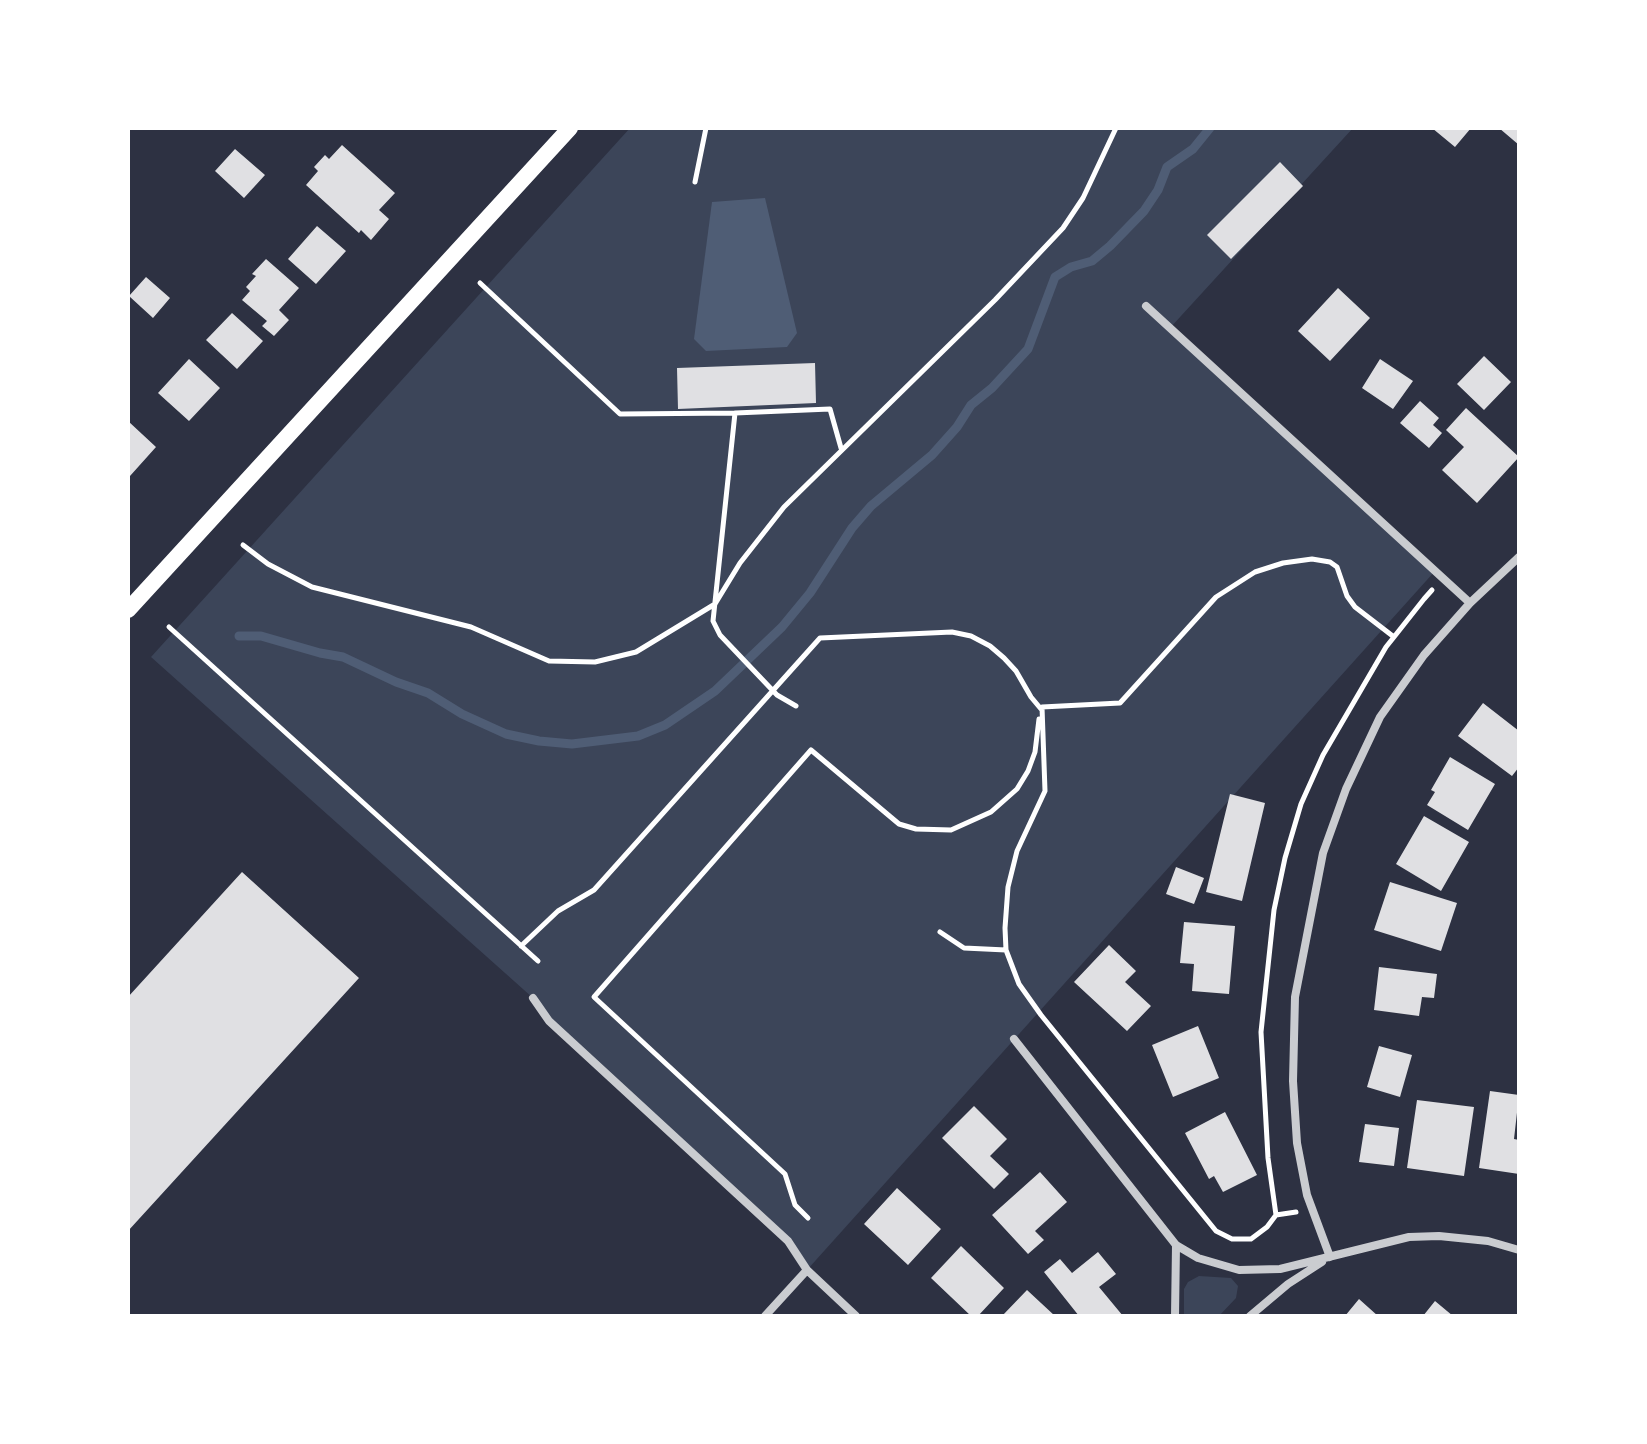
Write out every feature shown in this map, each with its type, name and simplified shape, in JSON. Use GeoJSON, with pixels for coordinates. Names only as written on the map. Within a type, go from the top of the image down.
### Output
{"type":"FeatureCollection","features":[{"type":"Feature","properties":{"kind":"main road"},"geometry":{"type":"LineString","coordinates":[[128,610],[570,128]]}},
{"type":"Feature","properties":{"kind":"street"},"geometry":{"type":"LineString","coordinates":[[1146,306],[1470,603]]}},
{"type":"Feature","properties":{"kind":"street"},"geometry":{"type":"LineString","coordinates":[[1330,1257],[1307,1195],[1297,1143],[1293,1081],[1295,997],[1323,853],[1346,789],[1380,717],[1424,655],[1470,603],[1519,557]]}},
{"type":"Feature","properties":{"kind":"street"},"geometry":{"type":"LineString","coordinates":[[533,998],[549,1021],[788,1241],[807,1270],[856,1316]]}},
{"type":"Feature","properties":{"kind":"street"},"geometry":{"type":"LineString","coordinates":[[1014,1039],[1176,1245],[1198,1258],[1239,1270],[1280,1269],[1409,1237],[1439,1236],[1488,1241],[1519,1250]]}},
{"type":"Feature","properties":{"kind":"street"},"geometry":{"type":"LineString","coordinates":[[1175,1316],[1176,1245]]}},
{"type":"Feature","properties":{"kind":"street"},"geometry":{"type":"LineString","coordinates":[[1250,1316],[1288,1284],[1330,1257]]}},
{"type":"Feature","properties":{"kind":"street"},"geometry":{"type":"LineString","coordinates":[[765,1316],[807,1270]]}},
{"type":"Feature","properties":{"kind":"path"},"geometry":{"type":"LineString","coordinates":[[695,182],[706,128]]}},
{"type":"Feature","properties":{"kind":"path"},"geometry":{"type":"LineString","coordinates":[[243,545],[277,570],[312,587],[471,627],[549,661],[595,662],[636,652],[715,604],[740,563],[784,507],[995,300],[1063,228],[1083,198],[1116,128]]}},
{"type":"Feature","properties":{"kind":"path"},"geometry":{"type":"LineString","coordinates":[[480,283],[620,414],[830,409],[841,449]]}},
{"type":"Feature","properties":{"kind":"path"},"geometry":{"type":"LineString","coordinates":[[735,413],[713,621],[720,635],[773,691],[796,706]]}},
{"type":"Feature","properties":{"kind":"path"},"geometry":{"type":"LineString","coordinates":[[1042,707],[1120,703],[1216,597],[1255,572],[1283,563],[1312,559],[1330,562],[1337,567],[1347,596],[1355,607],[1394,637]]}},
{"type":"Feature","properties":{"kind":"path"},"geometry":{"type":"LineString","coordinates":[[169,627],[538,961]]}},
{"type":"Feature","properties":{"kind":"path"},"geometry":{"type":"LineString","coordinates":[[521,946],[558,911],[594,890],[820,638],[952,632],[971,636],[997,652],[1016,671],[1031,697],[1042,707],[1045,791],[1017,851],[1008,887],[1006,950],[1019,984],[1216,1231],[1232,1239],[1251,1239],[1267,1227],[1276,1215]]}},
{"type":"Feature","properties":{"kind":"path"},"geometry":{"type":"LineString","coordinates":[[808,1218],[795,1205],[781,1170],[594,997],[811,750],[899,824],[916,829],[951,830],[991,812],[1017,789],[1035,752],[1042,707]]}},
{"type":"Feature","properties":{"kind":"path"},"geometry":{"type":"LineString","coordinates":[[940,932],[964,948],[1006,950]]}},
{"type":"Feature","properties":{"kind":"shaded area"},"geometry":{"type":"Polygon","coordinates":[[[630,128],[1353,128],[1170,328],[1435,571],[807,1270],[788,1241],[549,1021],[533,998],[151,657],[630,128]]]}},
{"type":"Feature","properties":{"kind":"shaded area"},"geometry":{"type":"Polygon","coordinates":[[[765,198],[797,333],[787,347],[706,351],[694,339],[712,202],[765,198]]]}},
{"type":"Feature","properties":{"kind":"shaded area"},"geometry":{"type":"Polygon","coordinates":[[[1199,1276],[1231,1278],[1238,1286],[1236,1298],[1219,1316],[1184,1316],[1184,1289],[1188,1282],[1199,1276]]]}},
{"type":"Feature","properties":{"kind":"building"},"geometry":{"type":"Polygon","coordinates":[[[1432,128],[1471,128],[1455,147],[1432,128]]]}},
{"type":"Feature","properties":{"kind":"building"},"geometry":{"type":"Polygon","coordinates":[[[1499,128],[1519,128],[1519,145],[1499,128]]]}},
{"type":"Feature","properties":{"kind":"building"},"geometry":{"type":"Polygon","coordinates":[[[342,145],[395,193],[379,210],[389,219],[371,240],[361,230],[359,233],[306,185],[318,171],[314,167],[325,155],[329,159],[342,145]]]}},
{"type":"Feature","properties":{"kind":"building"},"geometry":{"type":"Polygon","coordinates":[[[235,149],[265,175],[244,198],[215,171],[235,149]]]}},
{"type":"Feature","properties":{"kind":"building"},"geometry":{"type":"Polygon","coordinates":[[[1280,162],[1303,186],[1231,259],[1207,235],[1280,162]]]}},
{"type":"Feature","properties":{"kind":"building"},"geometry":{"type":"Polygon","coordinates":[[[317,226],[346,251],[316,284],[288,259],[317,226]]]}},
{"type":"Feature","properties":{"kind":"building"},"geometry":{"type":"Polygon","coordinates":[[[266,259],[299,288],[279,310],[289,320],[274,336],[262,326],[267,321],[242,300],[250,291],[246,287],[256,276],[252,274],[266,259]]]}},
{"type":"Feature","properties":{"kind":"building"},"geometry":{"type":"Polygon","coordinates":[[[146,277],[170,298],[153,318],[129,296],[146,277]]]}},
{"type":"Feature","properties":{"kind":"building"},"geometry":{"type":"Polygon","coordinates":[[[1338,288],[1370,318],[1330,361],[1298,331],[1338,288]]]}},
{"type":"Feature","properties":{"kind":"building"},"geometry":{"type":"Polygon","coordinates":[[[232,313],[263,341],[237,369],[206,340],[232,313]]]}},
{"type":"Feature","properties":{"kind":"building"},"geometry":{"type":"Polygon","coordinates":[[[1484,356],[1511,382],[1484,410],[1457,384],[1484,356]]]}},
{"type":"Feature","properties":{"kind":"building"},"geometry":{"type":"Polygon","coordinates":[[[189,359],[220,388],[189,421],[158,393],[189,359]]]}},
{"type":"Feature","properties":{"kind":"building"},"geometry":{"type":"Polygon","coordinates":[[[1380,359],[1413,381],[1393,409],[1362,388],[1380,359]]]}},
{"type":"Feature","properties":{"kind":"building"},"geometry":{"type":"Polygon","coordinates":[[[815,363],[816,403],[678,409],[677,368],[815,363]]]}},
{"type":"Feature","properties":{"kind":"building"},"geometry":{"type":"Polygon","coordinates":[[[1420,401],[1439,418],[1433,425],[1442,433],[1429,448],[1400,423],[1420,401]]]}},
{"type":"Feature","properties":{"kind":"building"},"geometry":{"type":"Polygon","coordinates":[[[1466,408],[1519,457],[1477,503],[1442,470],[1464,447],[1446,430],[1466,408]]]}},
{"type":"Feature","properties":{"kind":"building"},"geometry":{"type":"Polygon","coordinates":[[[128,421],[156,447],[130,476],[128,474],[128,421]]]}},
{"type":"Feature","properties":{"kind":"building"},"geometry":{"type":"Polygon","coordinates":[[[1483,703],[1519,731],[1519,767],[1512,776],[1458,736],[1483,703]]]}},
{"type":"Feature","properties":{"kind":"building"},"geometry":{"type":"Polygon","coordinates":[[[1450,757],[1495,784],[1468,830],[1427,805],[1435,792],[1431,790],[1450,757]]]}},
{"type":"Feature","properties":{"kind":"building"},"geometry":{"type":"Polygon","coordinates":[[[1230,794],[1265,803],[1242,901],[1206,892],[1230,794]]]}},
{"type":"Feature","properties":{"kind":"building"},"geometry":{"type":"Polygon","coordinates":[[[1424,816],[1469,842],[1441,891],[1396,864],[1424,816]]]}},
{"type":"Feature","properties":{"kind":"building"},"geometry":{"type":"Polygon","coordinates":[[[1176,867],[1204,878],[1194,904],[1166,894],[1176,867]]]}},
{"type":"Feature","properties":{"kind":"building"},"geometry":{"type":"Polygon","coordinates":[[[242,872],[359,978],[128,1231],[128,997],[242,872]]]}},
{"type":"Feature","properties":{"kind":"building"},"geometry":{"type":"Polygon","coordinates":[[[1390,882],[1457,903],[1441,951],[1374,930],[1390,882]]]}},
{"type":"Feature","properties":{"kind":"building"},"geometry":{"type":"Polygon","coordinates":[[[1184,922],[1235,926],[1229,994],[1192,991],[1194,964],[1180,963],[1184,922]]]}},
{"type":"Feature","properties":{"kind":"building"},"geometry":{"type":"Polygon","coordinates":[[[1109,945],[1136,971],[1125,982],[1151,1006],[1127,1031],[1074,982],[1109,945]]]}},
{"type":"Feature","properties":{"kind":"building"},"geometry":{"type":"Polygon","coordinates":[[[1379,967],[1437,974],[1434,998],[1422,997],[1419,1016],[1374,1010],[1379,967]]]}},
{"type":"Feature","properties":{"kind":"building"},"geometry":{"type":"Polygon","coordinates":[[[1198,1026],[1219,1078],[1173,1097],[1152,1045],[1198,1026]]]}},
{"type":"Feature","properties":{"kind":"building"},"geometry":{"type":"Polygon","coordinates":[[[1379,1046],[1412,1055],[1400,1097],[1367,1087],[1379,1046]]]}},
{"type":"Feature","properties":{"kind":"building"},"geometry":{"type":"Polygon","coordinates":[[[1490,1091],[1519,1095],[1514,1139],[1519,1140],[1519,1174],[1479,1168],[1490,1091]]]}},
{"type":"Feature","properties":{"kind":"building"},"geometry":{"type":"Polygon","coordinates":[[[1417,1100],[1474,1107],[1464,1176],[1407,1168],[1417,1100]]]}},
{"type":"Feature","properties":{"kind":"building"},"geometry":{"type":"Polygon","coordinates":[[[974,1106],[1007,1139],[990,1156],[1009,1174],[994,1189],[942,1138],[974,1106]]]}},
{"type":"Feature","properties":{"kind":"building"},"geometry":{"type":"Polygon","coordinates":[[[1225,1112],[1257,1175],[1223,1192],[1214,1176],[1209,1179],[1185,1133],[1225,1112]]]}},
{"type":"Feature","properties":{"kind":"building"},"geometry":{"type":"Polygon","coordinates":[[[1365,1124],[1399,1128],[1394,1166],[1359,1162],[1365,1124]]]}},
{"type":"Feature","properties":{"kind":"building"},"geometry":{"type":"Polygon","coordinates":[[[1040,1172],[1067,1202],[1035,1231],[1044,1240],[1028,1254],[992,1215],[1040,1172]]]}},
{"type":"Feature","properties":{"kind":"building"},"geometry":{"type":"Polygon","coordinates":[[[897,1188],[941,1229],[908,1265],[864,1224],[897,1188]]]}},
{"type":"Feature","properties":{"kind":"building"},"geometry":{"type":"Polygon","coordinates":[[[961,1246],[1004,1288],[978,1316],[971,1316],[931,1278],[961,1246]]]}},
{"type":"Feature","properties":{"kind":"building"},"geometry":{"type":"Polygon","coordinates":[[[1098,1252],[1116,1274],[1099,1287],[1123,1316],[1079,1316],[1044,1272],[1060,1259],[1072,1273],[1098,1252]]]}},
{"type":"Feature","properties":{"kind":"building"},"geometry":{"type":"Polygon","coordinates":[[[1027,1290],[1055,1316],[1002,1316],[1027,1290]]]}},
{"type":"Feature","properties":{"kind":"building"},"geometry":{"type":"Polygon","coordinates":[[[1359,1299],[1378,1316],[1345,1316],[1359,1299]]]}},
{"type":"Feature","properties":{"kind":"building"},"geometry":{"type":"Polygon","coordinates":[[[1435,1301],[1453,1316],[1423,1316],[1435,1301]]]}},
{"type":"Feature","properties":{"kind":"waterway"},"geometry":{"type":"LineString","coordinates":[[239,636],[261,636],[343,657],[428,693],[462,714],[506,734],[539,741],[572,744],[638,736],[665,725],[715,691],[782,627],[810,593],[852,528],[871,506],[932,455],[957,427],[971,405],[992,388],[1028,349],[1055,277],[1071,267],[1092,261],[1110,246],[1144,211],[1158,190],[1167,167],[1193,149],[1210,128]]}}]}
